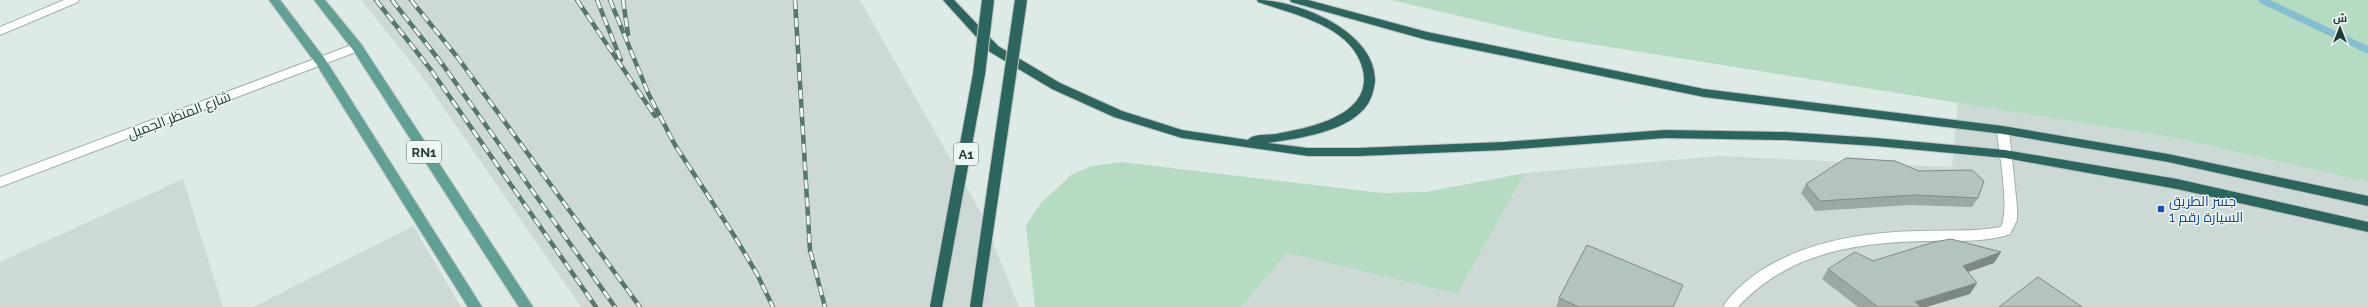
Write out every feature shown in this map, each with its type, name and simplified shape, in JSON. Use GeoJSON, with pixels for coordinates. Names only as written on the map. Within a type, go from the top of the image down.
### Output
{"type":"FeatureCollection","features":[{"type":"Feature","properties":{"kind":"highway"},"geometry":{"type":"LineString","coordinates":[[948,0],[994,49],[1056,86],[1118,114],[1182,134],[1242,142],[1270,148],[1308,152],[1359,152],[1504,146],[1665,134],[1725,134],[1876,142],[2005,154],[2178,184],[2368,227]]}},
{"type":"Feature","properties":{"kind":"highway","name":"A1"},"geometry":{"type":"LineString","coordinates":[[936,307],[968,141],[979,74],[988,0]]}},
{"type":"Feature","properties":{"kind":"highway","name":"A1"},"geometry":{"type":"LineString","coordinates":[[976,307],[1021,0]]}},
{"type":"Feature","properties":{"kind":"highway"},"geometry":{"type":"LineString","coordinates":[[1242,142],[1291,136],[1321,129],[1356,109],[1368,94],[1371,80],[1366,57],[1348,37],[1326,25],[1262,0]]}},
{"type":"Feature","properties":{"kind":"highway"},"geometry":{"type":"LineString","coordinates":[[1295,0],[1428,36],[1704,92],[2003,130],[2168,158],[2368,201]]}},
{"type":"Feature","properties":{"kind":"main road","name":"RN1"},"geometry":{"type":"LineString","coordinates":[[274,0],[321,62],[476,307]]}},
{"type":"Feature","properties":{"kind":"main road","name":"RN1"},"geometry":{"type":"LineString","coordinates":[[319,0],[357,47],[526,307]]}},
{"type":"Feature","properties":{"kind":"street"},"geometry":{"type":"LineString","coordinates":[[0,31],[74,0]]}},
{"type":"Feature","properties":{"kind":"street","name":"شارع المنظر الجميل"},"geometry":{"type":"LineString","coordinates":[[0,182],[321,62],[357,47]]}},
{"type":"Feature","properties":{"kind":"street"},"geometry":{"type":"LineString","coordinates":[[1730,307],[1756,281],[1803,254],[1858,241],[1916,236],[1986,236],[2006,231],[2011,220],[2011,207],[2003,130]]}},
{"type":"Feature","properties":{"kind":"shaded area"},"geometry":{"type":"Polygon","coordinates":[[[361,0],[860,0],[980,211],[1019,307],[581,307],[421,75],[361,0]]]}},
{"type":"Feature","properties":{"kind":"shaded area"},"geometry":{"type":"Polygon","coordinates":[[[1958,102],[2171,137],[2368,182],[2368,307],[1241,307],[1287,253],[1457,294],[1525,173],[1720,156],[1952,167],[1958,102]]]}},
{"type":"Feature","properties":{"kind":"shaded area"},"geometry":{"type":"Polygon","coordinates":[[[183,179],[223,307],[0,307],[0,262],[183,179]]]}},
{"type":"Feature","properties":{"kind":"shaded area"},"geometry":{"type":"Polygon","coordinates":[[[413,226],[461,307],[253,307],[413,226]]]}},
{"type":"Feature","properties":{"kind":"green space"},"geometry":{"type":"Polygon","coordinates":[[[1391,0],[2368,0],[2368,182],[2171,137],[1553,38],[1391,0]]]}},
{"type":"Feature","properties":{"kind":"green space"},"geometry":{"type":"Polygon","coordinates":[[[1121,162],[1382,193],[1426,192],[1525,173],[1457,294],[1287,253],[1241,307],[1035,307],[1026,225],[1041,203],[1071,175],[1092,166],[1121,162]]]}},
{"type":"Feature","properties":{"kind":"building"},"geometry":{"type":"Polygon","coordinates":[[[1846,158],[1895,161],[1919,171],[1972,170],[1984,181],[1978,198],[1915,195],[1820,201],[1806,184],[1846,158]]]}},
{"type":"Feature","properties":{"kind":"building"},"geometry":{"type":"Polygon","coordinates":[[[1951,239],[2001,252],[1963,266],[1977,283],[1915,302],[1921,307],[1878,307],[1828,269],[1855,252],[1873,261],[1934,242],[1951,239]]]}},
{"type":"Feature","properties":{"kind":"building"},"geometry":{"type":"Polygon","coordinates":[[[1587,245],[1683,285],[1673,307],[1579,307],[1559,298],[1587,245]]]}},
{"type":"Feature","properties":{"kind":"building"},"geometry":{"type":"Polygon","coordinates":[[[2038,277],[2082,307],[1999,307],[2038,277]]]}},
{"type":"Feature","properties":{"kind":"waterway"},"geometry":{"type":"LineString","coordinates":[[2262,0],[2368,50]]}},
{"type":"Feature","properties":{"kind":"railway"},"geometry":{"type":"LineString","coordinates":[[376,0],[431,70],[596,307]]}},
{"type":"Feature","properties":{"kind":"railway"},"geometry":{"type":"LineString","coordinates":[[392,0],[443,65],[615,307]]}},
{"type":"Feature","properties":{"kind":"railway"},"geometry":{"type":"LineString","coordinates":[[411,0],[458,58],[640,307]]}},
{"type":"Feature","properties":{"kind":"railway"},"geometry":{"type":"LineString","coordinates":[[577,0],[655,116]]}},
{"type":"Feature","properties":{"kind":"railway"},"geometry":{"type":"LineString","coordinates":[[597,0],[621,60]]}},
{"type":"Feature","properties":{"kind":"railway"},"geometry":{"type":"LineString","coordinates":[[610,0],[649,95],[675,145],[735,237],[757,274],[773,307]]}},
{"type":"Feature","properties":{"kind":"railway"},"geometry":{"type":"LineString","coordinates":[[623,0],[628,34]]}},
{"type":"Feature","properties":{"kind":"railway"},"geometry":{"type":"LineString","coordinates":[[795,0],[810,250],[825,307]]}},
{"type":"Feature","properties":{"kind":"place","name":"جسر الطريق السيارة رقم 1"},"geometry":{"type":"Point","coordinates":[2161,209]}}]}
